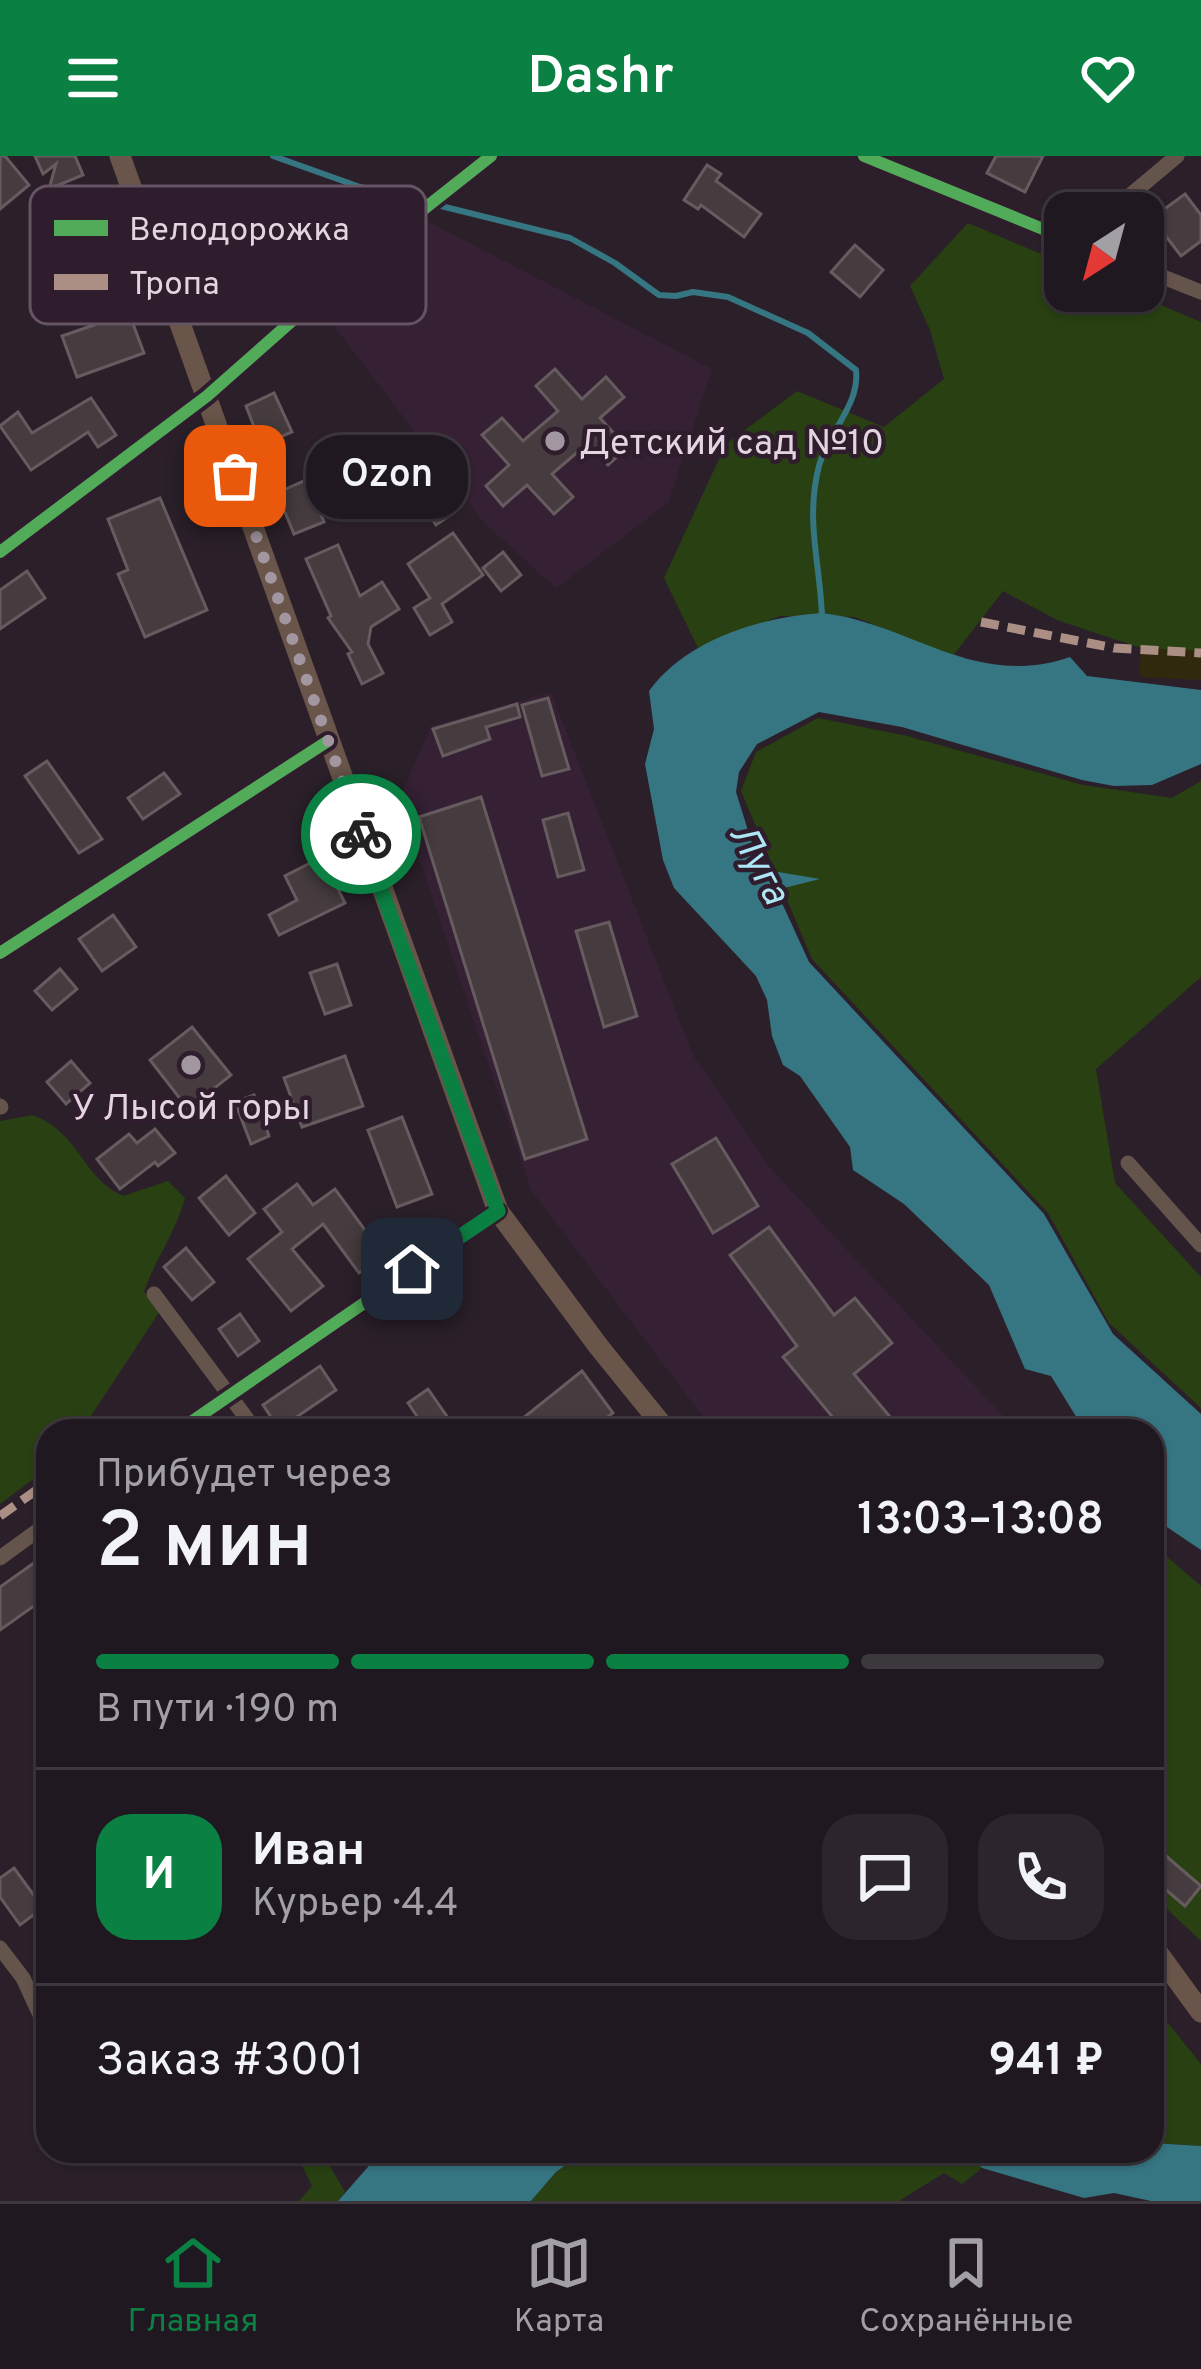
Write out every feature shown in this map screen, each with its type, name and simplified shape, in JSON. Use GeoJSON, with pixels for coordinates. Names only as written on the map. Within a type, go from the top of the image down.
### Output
{"type":"FeatureCollection","features":[{"type":"Feature","properties":{"kind":"main road"},"geometry":{"type":"LineString","coordinates":[[120,156],[131,186]]}},
{"type":"Feature","properties":{"kind":"main road"},"geometry":{"type":"LineString","coordinates":[[181,324],[498,1211],[598,1347],[658,1419]]}},
{"type":"Feature","properties":{"kind":"main road"},"geometry":{"type":"LineString","coordinates":[[1164,1961],[1201,2012]]}},
{"type":"Feature","properties":{"kind":"street"},"geometry":{"type":"LineString","coordinates":[[426,207],[491,156]]}},
{"type":"Feature","properties":{"kind":"street"},"geometry":{"type":"LineString","coordinates":[[864,156],[1044,229]]}},
{"type":"Feature","properties":{"kind":"street"},"geometry":{"type":"LineString","coordinates":[[1134,192],[1177,156]]}},
{"type":"Feature","properties":{"kind":"street"},"geometry":{"type":"LineString","coordinates":[[1164,277],[1201,292]]}},
{"type":"Feature","properties":{"kind":"street"},"geometry":{"type":"LineString","coordinates":[[0,552],[207,396],[288,324]]}},
{"type":"Feature","properties":{"kind":"street"},"geometry":{"type":"LineString","coordinates":[[0,953],[328,741]]}},
{"type":"Feature","properties":{"kind":"street"},"geometry":{"type":"LineString","coordinates":[[1128,1163],[1201,1245]]}},
{"type":"Feature","properties":{"kind":"street"},"geometry":{"type":"LineString","coordinates":[[195,1419],[498,1211]]}},
{"type":"Feature","properties":{"kind":"street"},"geometry":{"type":"LineString","coordinates":[[154,1294],[248,1419]]}},
{"type":"Feature","properties":{"kind":"street"},"geometry":{"type":"LineString","coordinates":[[0,1558],[36,1532]]}},
{"type":"Feature","properties":{"kind":"street"},"geometry":{"type":"LineString","coordinates":[[0,1948],[23,1978],[36,2006]]}},
{"type":"Feature","properties":{"kind":"shaded area"},"geometry":{"type":"Polygon","coordinates":[[[426,222],[712,369],[668,503],[556,588],[485,524],[332,324],[426,324],[426,222]]]}},
{"type":"Feature","properties":{"kind":"shaded area"},"geometry":{"type":"Polygon","coordinates":[[[551,692],[693,1055],[771,1169],[1006,1419],[705,1419],[531,1190],[399,799],[431,726],[551,692]]]}},
{"type":"Feature","properties":{"kind":"green space"},"geometry":{"type":"Polygon","coordinates":[[[968,223],[1044,255],[1044,312],[1164,312],[1164,306],[1201,322],[1201,651],[1141,648],[1057,620],[1003,591],[952,657],[855,617],[780,616],[698,648],[664,578],[726,444],[797,391],[884,427],[944,379],[930,330],[910,286],[968,223]]]}},
{"type":"Feature","properties":{"kind":"green space"},"geometry":{"type":"Polygon","coordinates":[[[818,718],[907,736],[1083,785],[1172,798],[1201,781],[1201,977],[1096,1069],[1115,1183],[1201,1277],[1201,1408],[1109,1323],[1048,1213],[812,959],[741,791],[756,752],[818,718]]]}},
{"type":"Feature","properties":{"kind":"green space"},"geometry":{"type":"Polygon","coordinates":[[[33,1115],[49,1123],[98,1178],[123,1196],[168,1181],[185,1198],[144,1292],[160,1311],[89,1419],[36,1419],[36,1477],[0,1504],[0,1121],[33,1115]]]}},
{"type":"Feature","properties":{"kind":"green space"},"geometry":{"type":"Polygon","coordinates":[[[1164,1554],[1201,1586],[1201,1941],[1164,1906],[1164,1554]]]}},
{"type":"Feature","properties":{"kind":"green space"},"geometry":{"type":"Polygon","coordinates":[[[1164,2018],[1201,2064],[1201,2146],[1164,2144],[1164,2018]]]}},
{"type":"Feature","properties":{"kind":"green space"},"geometry":{"type":"Polygon","coordinates":[[[301,2163],[328,2163],[345,2192],[338,2201],[299,2201],[312,2186],[301,2163]]]}},
{"type":"Feature","properties":{"kind":"green space"},"geometry":{"type":"Polygon","coordinates":[[[568,2163],[976,2163],[982,2168],[962,2184],[944,2173],[899,2201],[531,2201],[568,2163]]]}},
{"type":"Feature","properties":{"kind":"sand"},"geometry":{"type":"Polygon","coordinates":[[[1141,648],[1201,651],[1201,680],[1139,677],[1141,648]]]}},
{"type":"Feature","properties":{"kind":"water"},"geometry":{"type":"Polygon","coordinates":[[[822,613],[854,619],[973,660],[1035,665],[1070,657],[1087,676],[1201,690],[1201,764],[1152,785],[1114,786],[1082,780],[902,727],[819,712],[757,744],[739,772],[736,792],[760,869],[820,879],[776,890],[809,962],[1044,1214],[1113,1334],[1201,1414],[1201,1550],[1164,1525],[1164,1419],[1078,1419],[1051,1376],[1025,1369],[989,1285],[904,1204],[853,1170],[850,1147],[800,1076],[783,1065],[756,976],[674,888],[663,860],[645,764],[654,729],[649,691],[683,657],[704,645],[775,620],[822,613]]]}},
{"type":"Feature","properties":{"kind":"water"},"geometry":{"type":"Polygon","coordinates":[[[1164,2144],[1201,2146],[1201,2201],[1151,2201],[1114,2193],[1084,2198],[976,2163],[1164,2163],[1164,2144]]]}},
{"type":"Feature","properties":{"kind":"water"},"geometry":{"type":"Polygon","coordinates":[[[371,2163],[568,2163],[531,2201],[338,2201],[371,2163]]]}},
{"type":"Feature","properties":{"kind":"building"},"geometry":{"type":"Polygon","coordinates":[[[0,156],[29,185],[0,209],[0,156]]]}},
{"type":"Feature","properties":{"kind":"building"},"geometry":{"type":"Polygon","coordinates":[[[35,156],[75,156],[83,175],[50,186],[56,164],[43,174],[35,156]]]}},
{"type":"Feature","properties":{"kind":"building"},"geometry":{"type":"Polygon","coordinates":[[[996,156],[1043,156],[1025,192],[987,173],[996,156]]]}},
{"type":"Feature","properties":{"kind":"building"},"geometry":{"type":"Polygon","coordinates":[[[707,165],[721,174],[716,181],[761,214],[744,237],[701,205],[698,209],[684,200],[707,165]]]}},
{"type":"Feature","properties":{"kind":"building"},"geometry":{"type":"Polygon","coordinates":[[[1185,194],[1201,215],[1201,241],[1181,256],[1164,234],[1164,209],[1185,194]]]}},
{"type":"Feature","properties":{"kind":"building"},"geometry":{"type":"Polygon","coordinates":[[[855,245],[883,270],[860,297],[831,272],[855,245]]]}},
{"type":"Feature","properties":{"kind":"building"},"geometry":{"type":"Polygon","coordinates":[[[133,324],[144,353],[77,377],[62,336],[94,325],[133,324]]]}},
{"type":"Feature","properties":{"kind":"building","name":"Детский сад №10"},"geometry":{"type":"Polygon","coordinates":[[[555,369],[582,399],[606,377],[624,397],[600,418],[627,448],[608,465],[588,443],[552,474],[573,497],[554,514],[527,485],[503,506],[486,486],[509,465],[482,435],[502,418],[523,441],[558,411],[536,386],[555,369]]]}},
{"type":"Feature","properties":{"kind":"building"},"geometry":{"type":"Polygon","coordinates":[[[274,393],[292,432],[261,445],[246,406],[274,393]]]}},
{"type":"Feature","properties":{"kind":"building"},"geometry":{"type":"Polygon","coordinates":[[[91,398],[116,435],[98,447],[88,432],[31,470],[0,426],[18,412],[32,433],[91,398]]]}},
{"type":"Feature","properties":{"kind":"building"},"geometry":{"type":"Polygon","coordinates":[[[423,451],[437,476],[430,480],[452,514],[436,525],[425,508],[429,506],[419,482],[413,485],[401,464],[423,451]]]}},
{"type":"Feature","properties":{"kind":"building"},"geometry":{"type":"Polygon","coordinates":[[[306,480],[324,522],[294,534],[277,493],[306,480]]]}},
{"type":"Feature","properties":{"kind":"building"},"geometry":{"type":"Polygon","coordinates":[[[160,498],[207,610],[145,637],[118,574],[128,570],[108,519],[160,498]]]}},
{"type":"Feature","properties":{"kind":"building"},"geometry":{"type":"Polygon","coordinates":[[[453,533],[483,575],[442,604],[452,622],[430,635],[414,608],[430,598],[408,564],[453,533]]]}},
{"type":"Feature","properties":{"kind":"building"},"geometry":{"type":"Polygon","coordinates":[[[338,545],[360,596],[382,582],[399,609],[371,627],[368,644],[383,673],[362,684],[348,654],[352,652],[328,618],[306,559],[338,545]]]}},
{"type":"Feature","properties":{"kind":"building"},"geometry":{"type":"Polygon","coordinates":[[[503,552],[521,575],[501,591],[483,568],[503,552]]]}},
{"type":"Feature","properties":{"kind":"building"},"geometry":{"type":"Polygon","coordinates":[[[27,571],[45,598],[0,629],[0,590],[27,571]]]}},
{"type":"Feature","properties":{"kind":"building"},"geometry":{"type":"Polygon","coordinates":[[[548,698],[569,769],[542,776],[522,705],[548,698]]]}},
{"type":"Feature","properties":{"kind":"building"},"geometry":{"type":"Polygon","coordinates":[[[517,704],[520,717],[486,727],[490,739],[443,756],[433,729],[517,704]]]}},
{"type":"Feature","properties":{"kind":"building"},"geometry":{"type":"Polygon","coordinates":[[[47,761],[102,839],[79,853],[25,776],[47,761]]]}},
{"type":"Feature","properties":{"kind":"building"},"geometry":{"type":"Polygon","coordinates":[[[164,773],[180,794],[143,819],[128,798],[164,773]]]}},
{"type":"Feature","properties":{"kind":"building"},"geometry":{"type":"Polygon","coordinates":[[[481,797],[587,1139],[525,1159],[419,817],[481,797]]]}},
{"type":"Feature","properties":{"kind":"building"},"geometry":{"type":"Polygon","coordinates":[[[568,813],[584,870],[558,877],[543,820],[568,813]]]}},
{"type":"Feature","properties":{"kind":"building"},"geometry":{"type":"Polygon","coordinates":[[[322,857],[345,903],[279,935],[269,915],[297,900],[285,876],[322,857]]]}},
{"type":"Feature","properties":{"kind":"building"},"geometry":{"type":"Polygon","coordinates":[[[113,915],[136,947],[102,971],[79,939],[113,915]]]}},
{"type":"Feature","properties":{"kind":"building"},"geometry":{"type":"Polygon","coordinates":[[[609,922],[637,1016],[604,1027],[576,931],[609,922]]]}},
{"type":"Feature","properties":{"kind":"building"},"geometry":{"type":"Polygon","coordinates":[[[337,964],[351,1005],[325,1014],[310,973],[337,964]]]}},
{"type":"Feature","properties":{"kind":"building"},"geometry":{"type":"Polygon","coordinates":[[[60,969],[77,989],[52,1010],[35,991],[60,969]]]}},
{"type":"Feature","properties":{"kind":"building"},"geometry":{"type":"Polygon","coordinates":[[[192,1027],[231,1075],[188,1109],[150,1060],[192,1027]]]}},
{"type":"Feature","properties":{"kind":"building"},"geometry":{"type":"Polygon","coordinates":[[[345,1056],[363,1106],[302,1127],[284,1078],[345,1056]]]}},
{"type":"Feature","properties":{"kind":"building"},"geometry":{"type":"Polygon","coordinates":[[[71,1061],[90,1083],[66,1104],[47,1082],[71,1061]]]}},
{"type":"Feature","properties":{"kind":"building"},"geometry":{"type":"Polygon","coordinates":[[[254,1095],[269,1136],[251,1144],[235,1102],[254,1095]]]}},
{"type":"Feature","properties":{"kind":"building"},"geometry":{"type":"Polygon","coordinates":[[[402,1117],[432,1194],[397,1207],[368,1130],[402,1117]]]}},
{"type":"Feature","properties":{"kind":"building"},"geometry":{"type":"Polygon","coordinates":[[[155,1129],[175,1153],[120,1189],[97,1159],[129,1134],[137,1143],[155,1129]]]}},
{"type":"Feature","properties":{"kind":"building"},"geometry":{"type":"Polygon","coordinates":[[[716,1138],[758,1206],[713,1233],[672,1164],[716,1138]]]}},
{"type":"Feature","properties":{"kind":"building"},"geometry":{"type":"Polygon","coordinates":[[[226,1176],[255,1213],[229,1235],[199,1198],[226,1176]]]}},
{"type":"Feature","properties":{"kind":"building"},"geometry":{"type":"Polygon","coordinates":[[[297,1184],[313,1205],[335,1189],[384,1256],[359,1273],[323,1224],[292,1249],[323,1286],[291,1311],[248,1259],[282,1232],[264,1209],[297,1184]]]}},
{"type":"Feature","properties":{"kind":"building"},"geometry":{"type":"Polygon","coordinates":[[[769,1227],[834,1315],[855,1298],[892,1343],[854,1374],[892,1419],[834,1419],[783,1357],[797,1346],[730,1255],[769,1227]]]}},
{"type":"Feature","properties":{"kind":"building"},"geometry":{"type":"Polygon","coordinates":[[[186,1248],[214,1282],[192,1300],[164,1267],[186,1248]]]}},
{"type":"Feature","properties":{"kind":"building"},"geometry":{"type":"Polygon","coordinates":[[[240,1314],[259,1341],[238,1356],[219,1329],[240,1314]]]}},
{"type":"Feature","properties":{"kind":"building"},"geometry":{"type":"Polygon","coordinates":[[[320,1366],[336,1390],[294,1419],[272,1419],[263,1405],[320,1366]]]}},
{"type":"Feature","properties":{"kind":"building"},"geometry":{"type":"Polygon","coordinates":[[[582,1371],[613,1413],[605,1419],[522,1419],[582,1371]]]}},
{"type":"Feature","properties":{"kind":"building"},"geometry":{"type":"Polygon","coordinates":[[[428,1389],[449,1419],[419,1419],[408,1403],[428,1389]]]}},
{"type":"Feature","properties":{"kind":"building"},"geometry":{"type":"Polygon","coordinates":[[[36,1562],[36,1604],[0,1630],[0,1587],[36,1562]]]}},
{"type":"Feature","properties":{"kind":"building"},"geometry":{"type":"Polygon","coordinates":[[[1164,1854],[1201,1886],[1185,1906],[1164,1888],[1164,1854]]]}},
{"type":"Feature","properties":{"kind":"building"},"geometry":{"type":"Polygon","coordinates":[[[14,1868],[36,1898],[36,1913],[20,1925],[0,1897],[0,1878],[14,1868]]]}},
{"type":"Feature","properties":{"kind":"waterway"},"geometry":{"type":"LineString","coordinates":[[273,156],[357,186]]}},
{"type":"Feature","properties":{"kind":"waterway"},"geometry":{"type":"LineString","coordinates":[[437,205],[570,238],[659,295],[693,292],[728,297],[808,333],[856,370],[853,395],[823,454],[815,486],[813,523],[822,616]]}},
{"type":"Feature","properties":{"kind":"marked path"},"geometry":{"type":"LineString","coordinates":[[981,622],[1114,648],[1201,653]]}},
{"type":"Feature","properties":{"kind":"marked path"},"geometry":{"type":"LineString","coordinates":[[0,1516],[36,1490]]}},
{"type":"Feature","properties":{"kind":"cycle path"},"geometry":{"type":"LineString","coordinates":[[426,207],[491,156]]}},
{"type":"Feature","properties":{"kind":"cycle path"},"geometry":{"type":"LineString","coordinates":[[864,156],[1044,229]]}},
{"type":"Feature","properties":{"kind":"cycle path"},"geometry":{"type":"LineString","coordinates":[[0,552],[207,396],[288,324]]}},
{"type":"Feature","properties":{"kind":"cycle path"},"geometry":{"type":"LineString","coordinates":[[0,953],[328,741]]}},
{"type":"Feature","properties":{"kind":"cycle path"},"geometry":{"type":"LineString","coordinates":[[195,1419],[498,1211]]}},
{"type":"Feature","properties":{"kind":"way so far"},"geometry":{"type":"LineString","coordinates":[[235,476],[361,834]]}},
{"type":"Feature","properties":{"kind":"place","name":"Детский сад №10"},"geometry":{"type":"Point","coordinates":[555,441]}},
{"type":"Feature","properties":{"kind":"place","name":"Ozon"},"geometry":{"type":"Point","coordinates":[235,476]}},
{"type":"Feature","properties":{"kind":"place","name":"У Лысой горы"},"geometry":{"type":"Point","coordinates":[191,1065]}},
{"type":"Feature","properties":{"kind":"route"},"geometry":{"type":"LineString","coordinates":[[361,834],[498,1211],[412,1269]]}},
{"type":"Feature","properties":{"kind":"water label","name":"Луга"},"geometry":{"type":"Point","coordinates":[761,863]}}]}
